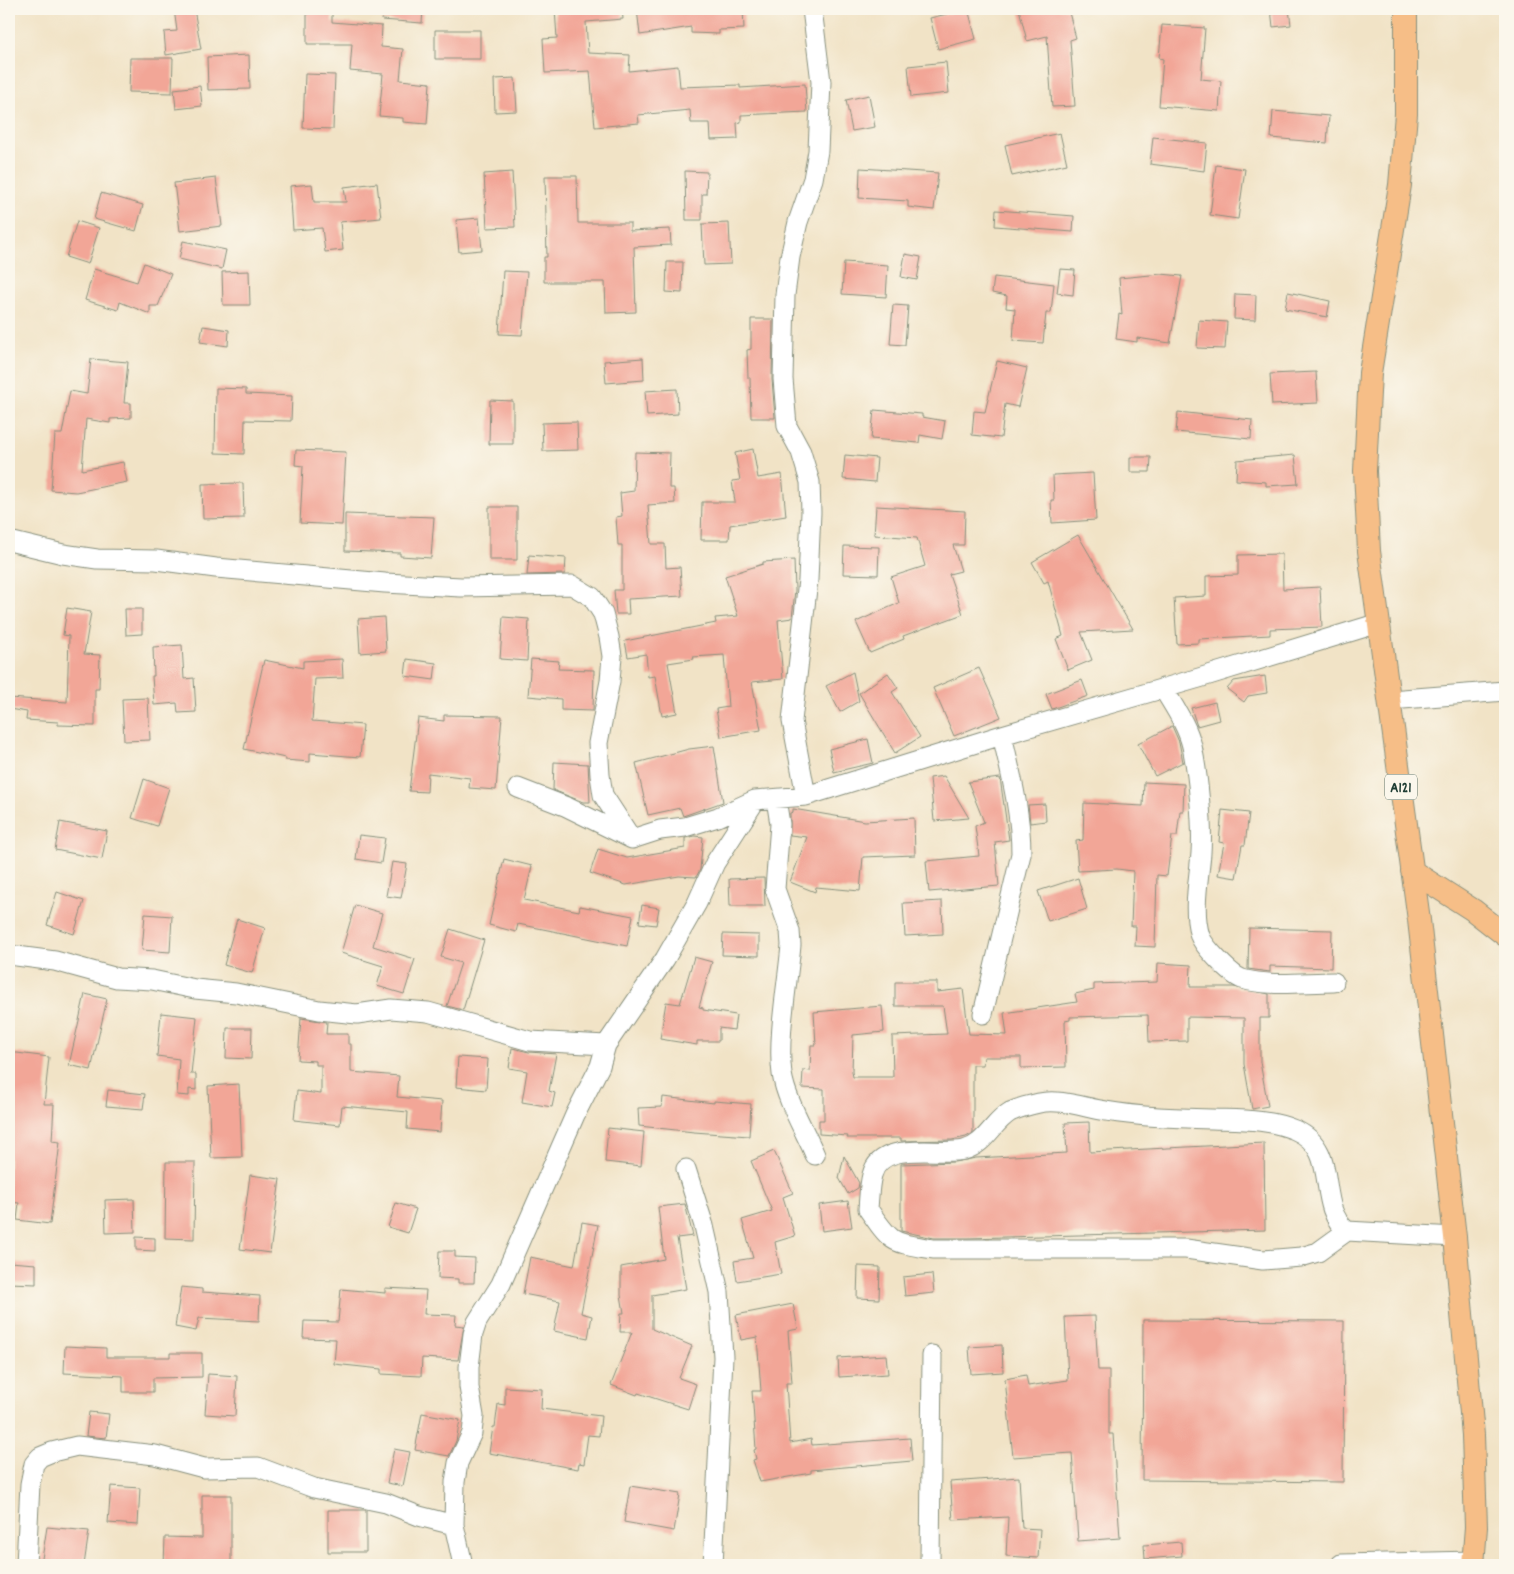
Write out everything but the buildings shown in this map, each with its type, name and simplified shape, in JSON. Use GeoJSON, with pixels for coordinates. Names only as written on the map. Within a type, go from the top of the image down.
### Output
{"type":"FeatureCollection","features":[{"type":"Feature","properties":{"kind":"main road","name":"A121"},"geometry":{"type":"LineString","coordinates":[[1406,9],[1406,114],[1400,185],[1370,373],[1364,471],[1369,550],[1435,1049],[1456,1237],[1473,1435],[1476,1527],[1473,1563]]}},
{"type":"Feature","properties":{"kind":"main road"},"geometry":{"type":"LineString","coordinates":[[1412,871],[1474,910],[1505,935]]}},
{"type":"Feature","properties":{"kind":"street"},"geometry":{"type":"LineString","coordinates":[[806,796],[792,721],[808,580],[811,512],[810,482],[801,452],[787,426],[783,379],[785,295],[790,258],[798,222],[813,179],[818,151],[822,82],[812,9]]}},
{"type":"Feature","properties":{"kind":"street"},"geometry":{"type":"LineString","coordinates":[[9,541],[63,554],[98,559],[156,560],[216,568],[385,583],[461,588],[572,585],[592,596],[603,614],[609,637],[612,656],[610,681],[598,743],[600,775],[603,795],[632,839]]}},
{"type":"Feature","properties":{"kind":"street"},"geometry":{"type":"LineString","coordinates":[[518,788],[567,807],[632,839],[660,830],[685,827],[718,817],[755,800],[806,796],[1002,734],[1379,623]]}},
{"type":"Feature","properties":{"kind":"street"},"geometry":{"type":"LineString","coordinates":[[1163,688],[1181,720],[1192,746],[1198,789],[1202,849],[1196,919],[1201,938],[1225,967],[1240,978],[1260,982],[1334,982]]}},
{"type":"Feature","properties":{"kind":"street"},"geometry":{"type":"LineString","coordinates":[[1390,700],[1505,691]]}},
{"type":"Feature","properties":{"kind":"street"},"geometry":{"type":"LineString","coordinates":[[983,1014],[1021,854],[1021,831],[1016,798],[1002,734]]}},
{"type":"Feature","properties":{"kind":"street"},"geometry":{"type":"LineString","coordinates":[[776,799],[780,824],[775,889],[790,931],[791,945],[781,1052],[782,1075],[815,1155]]}},
{"type":"Feature","properties":{"kind":"street"},"geometry":{"type":"LineString","coordinates":[[464,1565],[454,1525],[455,1482],[458,1463],[472,1433],[474,1416],[469,1387],[473,1334],[483,1311],[501,1284],[575,1115],[600,1066],[606,1045],[665,959],[697,903],[715,863],[755,800]]}},
{"type":"Feature","properties":{"kind":"street"},"geometry":{"type":"LineString","coordinates":[[9,955],[55,961],[117,978],[152,980],[195,989],[236,993],[318,1010],[357,1014],[390,1009],[428,1012],[530,1041],[606,1045]]}},
{"type":"Feature","properties":{"kind":"street"},"geometry":{"type":"LineString","coordinates":[[1347,1232],[1318,1252],[1301,1257],[1263,1260],[1186,1249],[1056,1247],[933,1249],[896,1243],[886,1234],[868,1209],[872,1173],[881,1161],[896,1152],[963,1150],[977,1144],[1010,1112],[1041,1102],[1065,1103],[1108,1112],[1256,1121],[1295,1130],[1315,1144],[1326,1170],[1330,1205],[1336,1223],[1347,1232],[1456,1237]]}},
{"type":"Feature","properties":{"kind":"street"},"geometry":{"type":"LineString","coordinates":[[686,1169],[704,1226],[719,1292],[724,1358],[713,1565]]}},
{"type":"Feature","properties":{"kind":"street"},"geometry":{"type":"LineString","coordinates":[[930,1565],[932,1355]]}},
{"type":"Feature","properties":{"kind":"street"},"geometry":{"type":"LineString","coordinates":[[26,1565],[30,1484],[34,1464],[40,1457],[77,1446],[155,1455],[204,1468],[258,1467],[314,1488],[386,1503],[420,1516],[454,1525]]}},
{"type":"Feature","properties":{"kind":"street"},"geometry":{"type":"LineString","coordinates":[[1340,1564],[1473,1563]]}}]}
